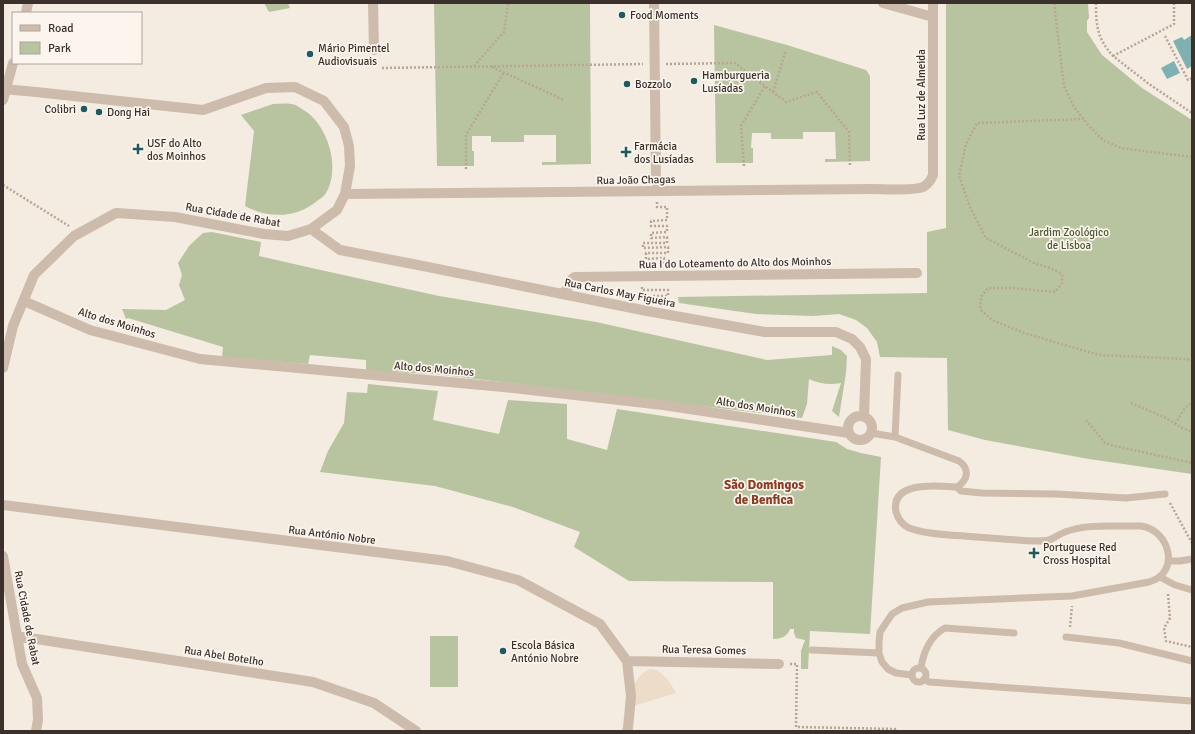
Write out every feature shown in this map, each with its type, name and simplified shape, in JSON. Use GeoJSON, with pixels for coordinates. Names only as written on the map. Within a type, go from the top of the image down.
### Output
{"type":"FeatureCollection","features":[{"type":"Feature","properties":{"kind":"street"},"geometry":{"type":"LineString","coordinates":[[373,3],[374,50]]}},
{"type":"Feature","properties":{"kind":"street"},"geometry":{"type":"LineString","coordinates":[[654,3],[656,182]]}},
{"type":"Feature","properties":{"kind":"street"},"geometry":{"type":"LineString","coordinates":[[883,3],[933,17]]}},
{"type":"Feature","properties":{"kind":"street","name":"Rua Luz de Almeida"},"geometry":{"type":"LineString","coordinates":[[927,185],[932,178],[933,170],[933,3]]}},
{"type":"Feature","properties":{"kind":"street"},"geometry":{"type":"LineString","coordinates":[[3,100],[13,64]]}},
{"type":"Feature","properties":{"kind":"street","name":"Rua Cidade de Rabat"},"geometry":{"type":"LineString","coordinates":[[3,368],[13,326],[34,275],[80,232],[116,213],[175,217],[264,234],[288,236],[311,229],[337,210],[345,194],[350,166],[349,146],[344,127],[324,101],[295,87],[266,88],[203,110],[5,89]]}},
{"type":"Feature","properties":{"kind":"street","name":"Rua João Chagas"},"geometry":{"type":"LineString","coordinates":[[345,194],[914,189],[927,185]]}},
{"type":"Feature","properties":{"kind":"street","name":"Rua Carlos May Figueira"},"geometry":{"type":"LineString","coordinates":[[311,229],[340,250],[646,311],[766,332],[836,332],[852,339],[860,347],[866,359],[864,416],[869,418],[872,423],[871,433]]}},
{"type":"Feature","properties":{"kind":"street","name":"Rua I do Loteamento do Alto dos Moinhos"},"geometry":{"type":"LineString","coordinates":[[562,294],[568,288],[572,278],[576,277],[917,273]]}},
{"type":"Feature","properties":{"kind":"street","name":"Alto dos Moinhos"},"geometry":{"type":"LineString","coordinates":[[24,301],[90,330],[200,359],[503,387],[656,404],[849,434]]}},
{"type":"Feature","properties":{"kind":"street"},"geometry":{"type":"LineString","coordinates":[[864,416],[854,416],[850,420],[848,424],[849,434],[860,440],[864,439],[871,433]]}},
{"type":"Feature","properties":{"kind":"street","name":"Rua António Nobre"},"geometry":{"type":"LineString","coordinates":[[3,504],[447,561],[518,580],[600,624],[627,661]]}},
{"type":"Feature","properties":{"kind":"street","name":"Rua Cidade de Rabat"},"geometry":{"type":"LineString","coordinates":[[3,556],[22,664],[37,698],[38,720],[36,731]]}},
{"type":"Feature","properties":{"kind":"street","name":"Rua Abel Botelho"},"geometry":{"type":"LineString","coordinates":[[17,636],[313,682],[374,703],[416,731]]}},
{"type":"Feature","properties":{"kind":"street"},"geometry":{"type":"LineString","coordinates":[[627,661],[631,696],[627,731]]}},
{"type":"Feature","properties":{"kind":"street","name":"Rua Teresa Gomes"},"geometry":{"type":"LineString","coordinates":[[627,661],[779,664]]}},
{"type":"Feature","properties":{"kind":"lane"},"geometry":{"type":"LineString","coordinates":[[894,437],[898,375]]}},
{"type":"Feature","properties":{"kind":"lane"},"geometry":{"type":"LineString","coordinates":[[871,433],[894,437],[959,461],[964,465],[966,477],[957,487],[932,486],[912,488],[901,494],[896,506],[896,512],[898,518],[908,527],[944,534],[1037,542],[1049,540],[1065,532],[1093,526],[1141,526],[1156,532],[1162,538],[1168,553],[1167,568],[1160,577],[1149,582],[1072,596],[928,602],[902,608],[892,614],[880,632],[878,653],[882,662],[888,669],[896,673],[912,675]]}},
{"type":"Feature","properties":{"kind":"lane"},"geometry":{"type":"LineString","coordinates":[[957,487],[960,491],[982,493],[1056,494],[1126,498],[1165,494]]}},
{"type":"Feature","properties":{"kind":"lane"},"geometry":{"type":"LineString","coordinates":[[1168,561],[1192,559]]}},
{"type":"Feature","properties":{"kind":"lane"},"geometry":{"type":"LineString","coordinates":[[1160,577],[1175,585],[1192,590]]}},
{"type":"Feature","properties":{"kind":"lane"},"geometry":{"type":"LineString","coordinates":[[920,668],[922,660],[933,637],[944,628],[1014,633]]}},
{"type":"Feature","properties":{"kind":"lane"},"geometry":{"type":"LineString","coordinates":[[1067,637],[1119,643],[1192,661]]}},
{"type":"Feature","properties":{"kind":"lane"},"geometry":{"type":"LineString","coordinates":[[812,650],[878,653]]}},
{"type":"Feature","properties":{"kind":"lane"},"geometry":{"type":"LineString","coordinates":[[912,675],[914,670],[920,668]]}},
{"type":"Feature","properties":{"kind":"lane"},"geometry":{"type":"LineString","coordinates":[[920,668],[925,672],[924,679]]}},
{"type":"Feature","properties":{"kind":"lane"},"geometry":{"type":"LineString","coordinates":[[912,675],[913,679],[917,681],[924,679],[930,682],[1192,701]]}},
{"type":"Feature","properties":{"kind":"path"},"geometry":{"type":"LineString","coordinates":[[474,66],[504,32],[508,3]]}},
{"type":"Feature","properties":{"kind":"path"},"geometry":{"type":"LineString","coordinates":[[1054,3],[1064,86],[1074,107],[1084,119],[1103,140],[1121,148],[1192,157]]}},
{"type":"Feature","properties":{"kind":"path"},"geometry":{"type":"LineString","coordinates":[[1096,3],[1098,31],[1103,43],[1113,56],[1149,84],[1192,113]]}},
{"type":"Feature","properties":{"kind":"path"},"geometry":{"type":"LineString","coordinates":[[1113,56],[1174,24],[1174,3]]}},
{"type":"Feature","properties":{"kind":"path"},"geometry":{"type":"LineString","coordinates":[[1165,36],[1188,80],[1192,78]]}},
{"type":"Feature","properties":{"kind":"path"},"geometry":{"type":"LineString","coordinates":[[773,92],[786,50]]}},
{"type":"Feature","properties":{"kind":"path"},"geometry":{"type":"LineString","coordinates":[[382,68],[735,63],[786,102],[817,92],[849,132],[850,166]]}},
{"type":"Feature","properties":{"kind":"path"},"geometry":{"type":"LineString","coordinates":[[490,66],[564,100]]}},
{"type":"Feature","properties":{"kind":"path"},"geometry":{"type":"LineString","coordinates":[[466,169],[466,135],[504,72]]}},
{"type":"Feature","properties":{"kind":"path"},"geometry":{"type":"LineString","coordinates":[[744,166],[741,126],[765,86]]}},
{"type":"Feature","properties":{"kind":"path"},"geometry":{"type":"LineString","coordinates":[[1084,119],[977,123],[966,144],[959,176],[970,207],[986,238],[1034,263],[1062,274],[1062,283],[1055,292],[1013,288],[988,288],[981,297],[980,309],[992,320],[1024,332],[1099,355],[1192,360]]}},
{"type":"Feature","properties":{"kind":"path"},"geometry":{"type":"LineString","coordinates":[[3,185],[80,232]]}},
{"type":"Feature","properties":{"kind":"path"},"geometry":{"type":"LineString","coordinates":[[656,201],[657,207],[667,207],[667,220],[651,220],[651,226],[667,226],[667,232],[651,232],[651,238],[667,238],[667,243],[643,243],[643,248],[668,248],[668,253],[646,253],[646,259],[664,258],[664,269]]}},
{"type":"Feature","properties":{"kind":"path"},"geometry":{"type":"LineString","coordinates":[[642,285],[642,290],[668,290],[668,296],[650,296],[646,311]]}},
{"type":"Feature","properties":{"kind":"path"},"geometry":{"type":"LineString","coordinates":[[1131,403],[1166,418],[1192,432]]}},
{"type":"Feature","properties":{"kind":"path"},"geometry":{"type":"LineString","coordinates":[[1175,424],[1185,408],[1192,403]]}},
{"type":"Feature","properties":{"kind":"path"},"geometry":{"type":"LineString","coordinates":[[1086,420],[1105,443],[1192,463]]}},
{"type":"Feature","properties":{"kind":"path"},"geometry":{"type":"LineString","coordinates":[[1165,494],[1192,543]]}},
{"type":"Feature","properties":{"kind":"path"},"geometry":{"type":"LineString","coordinates":[[1149,582],[1168,589],[1170,618],[1164,628],[1166,641],[1192,647]]}},
{"type":"Feature","properties":{"kind":"path"},"geometry":{"type":"LineString","coordinates":[[1067,637],[1072,596]]}},
{"type":"Feature","properties":{"kind":"path"},"geometry":{"type":"LineString","coordinates":[[779,664],[797,664],[796,728],[895,731]]}},
{"type":"Feature","properties":{"kind":"green space"},"geometry":{"type":"Polygon","coordinates":[[[264,3],[288,3],[290,8],[269,12],[264,3]]]}},
{"type":"Feature","properties":{"kind":"green space"},"geometry":{"type":"Polygon","coordinates":[[[434,3],[590,3],[591,164],[542,165],[542,162],[556,162],[556,135],[524,135],[524,142],[491,142],[491,136],[472,136],[474,166],[437,166],[434,3]]]}},
{"type":"Feature","properties":{"kind":"green space","name":"Jardim Zoológico de Lisboa"},"geometry":{"type":"Polygon","coordinates":[[[946,3],[1088,3],[1089,18],[1087,21],[1087,32],[1102,55],[1142,88],[1192,120],[1192,474],[1089,459],[985,440],[948,430],[947,358],[880,357],[877,342],[867,328],[856,320],[839,314],[813,316],[756,314],[679,303],[678,297],[927,293],[927,232],[946,228],[946,3]]]}},
{"type":"Feature","properties":{"kind":"green space"},"geometry":{"type":"Polygon","coordinates":[[[714,25],[787,45],[866,70],[870,76],[870,161],[825,162],[825,159],[836,159],[835,132],[803,132],[803,139],[771,139],[771,133],[752,133],[751,148],[753,148],[753,163],[716,163],[714,25]]]}},
{"type":"Feature","properties":{"kind":"green space"},"geometry":{"type":"Polygon","coordinates":[[[273,104],[294,104],[311,116],[325,135],[332,159],[330,183],[326,193],[309,207],[301,211],[282,215],[263,213],[245,206],[254,131],[241,115],[273,104]]]}},
{"type":"Feature","properties":{"kind":"green space"},"geometry":{"type":"Polygon","coordinates":[[[212,232],[261,242],[259,256],[439,296],[596,322],[767,360],[832,355],[832,346],[841,350],[847,356],[846,373],[839,417],[832,411],[841,383],[825,384],[809,379],[807,404],[802,418],[434,374],[366,371],[366,360],[310,355],[308,364],[222,357],[223,347],[128,318],[126,319],[122,309],[166,310],[185,300],[179,285],[182,275],[178,263],[189,246],[203,233],[212,232]]]}},
{"type":"Feature","properties":{"kind":"green space"},"geometry":{"type":"Polygon","coordinates":[[[368,384],[438,391],[433,420],[499,434],[508,400],[567,404],[567,439],[607,450],[617,409],[836,442],[847,449],[881,457],[870,634],[810,631],[808,669],[801,669],[801,651],[805,640],[796,638],[794,629],[790,629],[788,634],[784,637],[773,639],[773,582],[629,581],[574,547],[580,532],[513,507],[435,486],[320,472],[328,451],[344,423],[347,392],[367,393],[368,384]]]}},
{"type":"Feature","properties":{"kind":"green space"},"geometry":{"type":"Polygon","coordinates":[[[430,636],[458,636],[458,687],[430,687],[430,636]]]}},
{"type":"Feature","properties":{"kind":"shaded area"},"geometry":{"type":"Polygon","coordinates":[[[650,669],[657,670],[669,681],[676,693],[633,706],[634,684],[639,677],[650,669]]]}},
{"type":"Feature","properties":{"kind":"water"},"geometry":{"type":"Polygon","coordinates":[[[1192,35],[1192,66],[1187,69],[1173,41],[1182,37],[1184,40],[1192,35]]]}},
{"type":"Feature","properties":{"kind":"water"},"geometry":{"type":"Polygon","coordinates":[[[1174,61],[1180,73],[1167,79],[1161,68],[1174,61]]]}},
{"type":"Feature","properties":{"kind":"place","name":"Food Moments"},"geometry":{"type":"Point","coordinates":[622,15]}},
{"type":"Feature","properties":{"kind":"place","name":"Mário Pimentel Audiovisuais"},"geometry":{"type":"Point","coordinates":[310,54]}},
{"type":"Feature","properties":{"kind":"place","name":"Hamburgueria Lusíadas"},"geometry":{"type":"Point","coordinates":[694,81]}},
{"type":"Feature","properties":{"kind":"place","name":"Bozzolo"},"geometry":{"type":"Point","coordinates":[627,84]}},
{"type":"Feature","properties":{"kind":"place","name":"Colibri"},"geometry":{"type":"Point","coordinates":[84,109]}},
{"type":"Feature","properties":{"kind":"place","name":"Dong Hai"},"geometry":{"type":"Point","coordinates":[99,112]}},
{"type":"Feature","properties":{"kind":"place","name":"USF do Alto dos Moinhos"},"geometry":{"type":"Point","coordinates":[138,149]}},
{"type":"Feature","properties":{"kind":"place","name":"Farmácia dos Lusíadas"},"geometry":{"type":"Point","coordinates":[626,152]}},
{"type":"Feature","properties":{"kind":"place","name":"Portuguese Red Cross Hospital"},"geometry":{"type":"Point","coordinates":[1034,553]}},
{"type":"Feature","properties":{"kind":"place","name":"Escola Básica António Nobre"},"geometry":{"type":"Point","coordinates":[503,651]}},
{"type":"Feature","properties":{"kind":"district","name":"São Domingos de Benfica"},"geometry":{"type":"Point","coordinates":[764,492]}}]}
